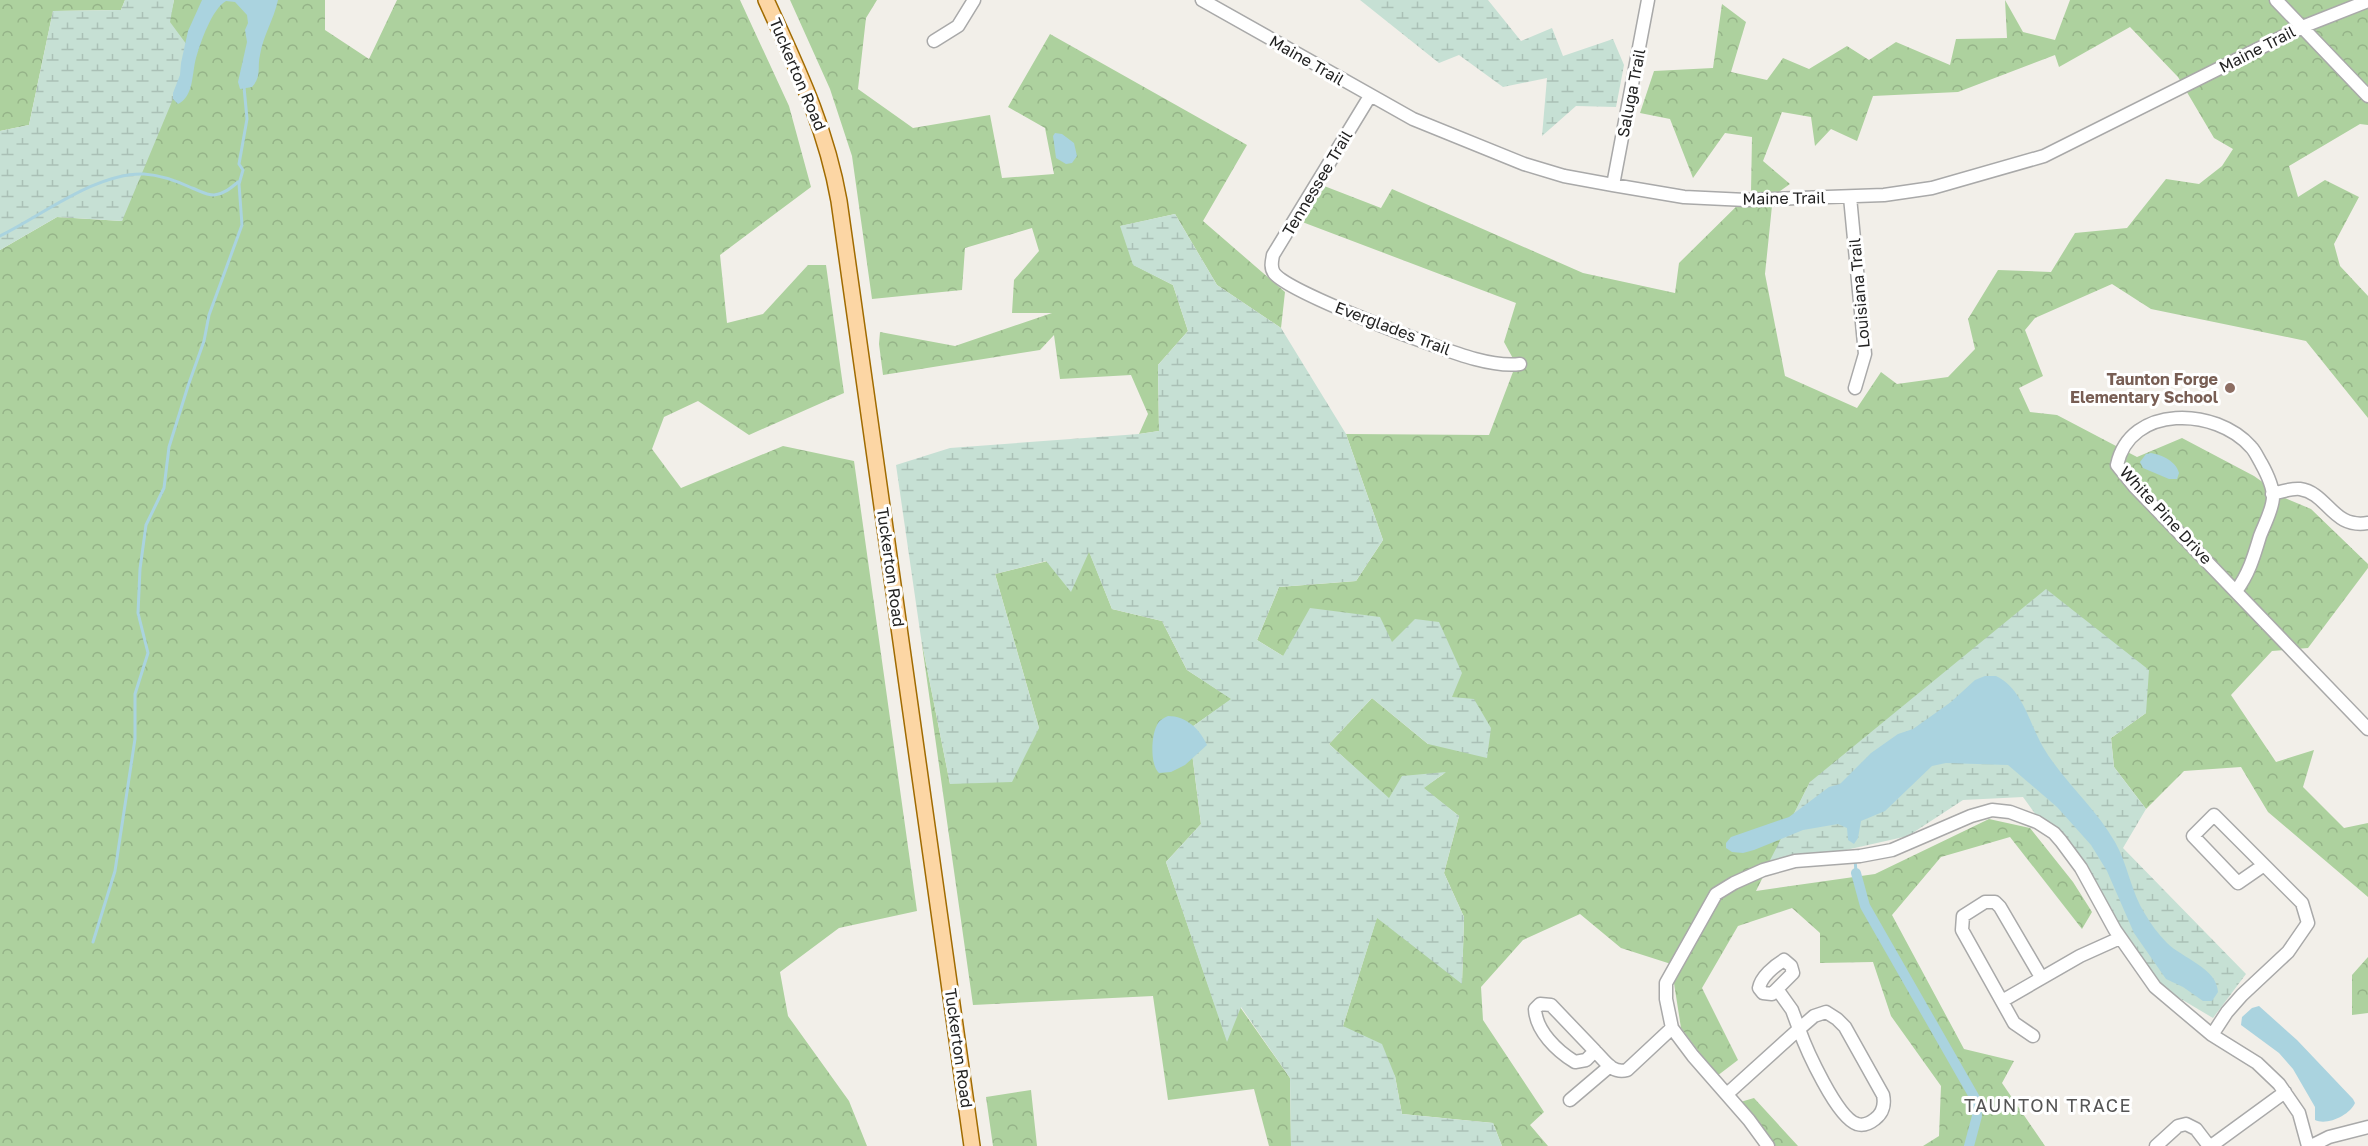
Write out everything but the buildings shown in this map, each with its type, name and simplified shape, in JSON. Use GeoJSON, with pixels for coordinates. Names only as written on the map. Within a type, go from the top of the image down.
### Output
{"type":"FeatureCollection","features":[{"type":"Feature","properties":{"kind":"main road","name":"Tuckerton Road"},"geometry":{"type":"LineString","coordinates":[[766,0],[820,124],[834,172],[972,1146]]}},
{"type":"Feature","properties":{"kind":"street"},"geometry":{"type":"LineString","coordinates":[[934,41],[957,26],[974,0]]}},
{"type":"Feature","properties":{"kind":"street","name":"Maine Trail"},"geometry":{"type":"LineString","coordinates":[[1202,0],[1370,96],[1425,124],[1524,164],[1564,176],[1613,185],[1684,197],[1736,200],[1884,195],[1943,186],[2044,156],[2302,27],[2368,1]]}},
{"type":"Feature","properties":{"kind":"street","name":"Saluga Trail"},"geometry":{"type":"LineString","coordinates":[[1613,185],[1648,0]]}},
{"type":"Feature","properties":{"kind":"street"},"geometry":{"type":"LineString","coordinates":[[2276,0],[2368,96]]}},
{"type":"Feature","properties":{"kind":"street","name":"Tennessee Trail"},"geometry":{"type":"LineString","coordinates":[[1273,272],[1271,263],[1273,255],[1370,96]]}},
{"type":"Feature","properties":{"kind":"street","name":"Louisiana Trail"},"geometry":{"type":"LineString","coordinates":[[1850,197],[1865,354],[1855,388]]}},
{"type":"Feature","properties":{"kind":"street","name":"Everglades Trail"},"geometry":{"type":"LineString","coordinates":[[1273,272],[1289,284],[1360,318],[1473,359],[1498,364],[1520,364]]}},
{"type":"Feature","properties":{"kind":"street","name":"White Pine Drive"},"geometry":{"type":"LineString","coordinates":[[2272,494],[2267,473],[2251,447],[2226,429],[2194,418],[2173,417],[2156,422],[2135,432],[2120,450],[2117,465],[2134,486],[2368,729]]}},
{"type":"Feature","properties":{"kind":"street"},"geometry":{"type":"LineString","coordinates":[[2236,591],[2246,578],[2273,498],[2272,494],[2299,489],[2313,494],[2344,521],[2354,525],[2368,523]]}},
{"type":"Feature","properties":{"kind":"street"},"geometry":{"type":"LineString","coordinates":[[1768,1146],[1672,1028],[1666,999],[1666,983],[1716,894],[1753,874],[1784,863],[1871,855],[1892,850],[1971,816],[1992,810],[2010,812],[2028,818],[2054,833],[2081,868],[2120,938],[2155,987],[2212,1035],[2257,1063],[2285,1092],[2299,1113],[2310,1146],[2329,1137],[2368,1126]]}},
{"type":"Feature","properties":{"kind":"street"},"geometry":{"type":"LineString","coordinates":[[2212,1035],[2242,995],[2288,952],[2308,923],[2302,903],[2264,865],[2214,815],[2193,836],[2238,883],[2264,865]]}},
{"type":"Feature","properties":{"kind":"street"},"geometry":{"type":"LineString","coordinates":[[2034,1036],[2014,1023],[1962,930],[1961,922],[1968,912],[1985,902],[1995,902],[2041,977]]}},
{"type":"Feature","properties":{"kind":"street"},"geometry":{"type":"LineString","coordinates":[[2002,1001],[2041,977],[2120,938]]}},
{"type":"Feature","properties":{"kind":"street"},"geometry":{"type":"LineString","coordinates":[[1726,1094],[1799,1029],[1820,1013],[1826,1012],[1841,1022],[1881,1089],[1884,1106],[1877,1118],[1865,1124],[1858,1124],[1845,1115],[1824,1084],[1806,1048],[1799,1029],[1792,1010],[1777,989]]}},
{"type":"Feature","properties":{"kind":"street"},"geometry":{"type":"LineString","coordinates":[[1595,1051],[1586,1060],[1575,1062],[1563,1054],[1536,1021],[1535,1010],[1540,1004],[1551,1005],[1610,1066],[1619,1072],[1627,1070],[1672,1028]]}},
{"type":"Feature","properties":{"kind":"street"},"geometry":{"type":"LineString","coordinates":[[1570,1100],[1610,1066]]}},
{"type":"Feature","properties":{"kind":"street"},"geometry":{"type":"LineString","coordinates":[[2156,1146],[2178,1126],[2187,1124],[2196,1129],[2210,1146],[2285,1092]]}},
{"type":"Feature","properties":{"kind":"green space"},"geometry":{"type":"Polygon","coordinates":[[[0,0],[125,0],[121,10],[53,11],[29,125],[0,131],[0,0]]]}},
{"type":"Feature","properties":{"kind":"green space"},"geometry":{"type":"Polygon","coordinates":[[[125,0],[174,0],[170,22],[187,45],[178,87],[122,221],[57,217],[0,250],[0,131],[29,125],[53,11],[121,10],[125,0]]]}},
{"type":"Feature","properties":{"kind":"green space"},"geometry":{"type":"Polygon","coordinates":[[[174,0],[325,0],[325,30],[369,59],[397,0],[740,0],[789,106],[811,187],[720,255],[727,323],[763,314],[808,265],[826,265],[844,393],[749,435],[698,401],[664,417],[652,449],[681,488],[783,446],[854,461],[917,911],[839,928],[780,972],[788,1016],[849,1101],[867,1146],[0,1146],[0,250],[57,217],[122,221],[174,0]]]}},
{"type":"Feature","properties":{"kind":"green space"},"geometry":{"type":"Polygon","coordinates":[[[790,0],[877,0],[866,18],[858,89],[913,128],[990,115],[1002,178],[1054,174],[1045,128],[1008,107],[1050,34],[1247,145],[1203,221],[1285,292],[1281,328],[1217,285],[1175,214],[1121,226],[1134,265],[1173,285],[1188,331],[1158,365],[1159,431],[1139,434],[1148,414],[1131,375],[1060,379],[1054,335],[1040,350],[883,375],[879,344],[880,332],[955,346],[1052,313],[1012,313],[1014,280],[1039,251],[1032,228],[965,248],[962,290],[872,299],[852,156],[830,89],[790,0]]]}},
{"type":"Feature","properties":{"kind":"green space"},"geometry":{"type":"Polygon","coordinates":[[[1360,0],[1488,0],[1521,41],[1552,28],[1563,56],[1613,39],[1624,65],[1616,107],[1576,106],[1542,136],[1547,78],[1503,87],[1459,55],[1439,63],[1360,0]]]}},
{"type":"Feature","properties":{"kind":"green space"},"geometry":{"type":"Polygon","coordinates":[[[2005,0],[2023,32],[2055,40],[2070,0],[2368,0],[2368,125],[2360,124],[2289,166],[2298,197],[2325,180],[2359,197],[2334,244],[2340,266],[2368,296],[2368,418],[2306,341],[2151,309],[2112,284],[2035,318],[2025,330],[2043,376],[2019,388],[2030,412],[2057,415],[2137,457],[2182,438],[2254,476],[2285,498],[2311,509],[2368,564],[2368,568],[2308,648],[2272,651],[2231,695],[2276,762],[2314,750],[2303,787],[2344,828],[2368,823],[2368,897],[2268,812],[2241,767],[2184,771],[2146,809],[2114,767],[2111,738],[2146,713],[1810,782],[1756,891],[1875,874],[1989,819],[2030,828],[2073,882],[2092,912],[2082,929],[2010,837],[1941,857],[1892,915],[1964,1049],[2014,1061],[2002,1083],[2045,1146],[1923,1146],[1939,1136],[1941,1086],[1891,1016],[1873,962],[1820,963],[1820,933],[1792,908],[1738,926],[1702,988],[1738,1060],[1717,1076],[1681,1028],[1671,964],[1621,948],[1580,914],[1523,940],[1481,987],[1483,1020],[1544,1112],[1530,1125],[1548,1146],[1502,1146],[1493,1123],[1402,1114],[1395,1076],[1343,1026],[1377,917],[1462,983],[1464,917],[1444,873],[1459,816],[1423,788],[1445,773],[1389,799],[1329,744],[1372,698],[1428,744],[1452,697],[1392,642],[1283,656],[1257,640],[1279,587],[1356,581],[1383,540],[1346,434],[1489,435],[1516,364],[1504,342],[1516,303],[1297,220],[1319,184],[1381,208],[1392,189],[1583,273],[1675,293],[1679,263],[1751,192],[1752,137],[1725,133],[1693,178],[1670,119],[1640,113],[1654,71],[1713,68],[1722,4],[1746,22],[1731,72],[1767,80],[1783,58],[1809,69],[1847,46],[1869,60],[1896,42],[1950,65],[1956,39],[2007,38],[2005,0]],[[2130,27],[2059,67],[2055,55],[1958,92],[1873,96],[1857,141],[1831,129],[1815,146],[1811,117],[1782,112],[1763,161],[1790,184],[1773,196],[1765,274],[1785,376],[1857,408],[1881,372],[1897,384],[1948,377],[1975,349],[1968,319],[1998,270],[2051,272],[2075,233],[2127,228],[2166,179],[2199,184],[2222,166],[2233,149],[2214,138],[2178,77],[2130,27]]]}},
{"type":"Feature","properties":{"kind":"green space"},"geometry":{"type":"Polygon","coordinates":[[[1175,214],[1217,285],[1281,328],[1346,434],[1383,540],[1356,581],[1279,587],[1257,640],[1283,656],[1310,608],[1380,617],[1392,642],[1415,619],[1439,622],[1462,673],[1452,697],[1474,699],[1491,728],[1487,758],[1428,744],[1372,698],[1329,744],[1389,798],[1402,776],[1446,772],[1424,788],[1459,816],[1444,873],[1464,917],[1462,984],[1377,918],[1343,1026],[1382,1044],[1395,1076],[1402,1114],[1493,1123],[1502,1146],[1291,1146],[1290,1078],[1241,1007],[1227,1042],[1166,862],[1201,824],[1189,729],[1231,699],[1187,670],[1162,621],[1112,609],[1089,552],[1071,592],[1046,561],[995,574],[1039,728],[1012,782],[950,784],[921,638],[896,465],[950,448],[1159,431],[1158,365],[1188,331],[1173,285],[1133,265],[1120,226],[1175,214]]]}},
{"type":"Feature","properties":{"kind":"green space"},"geometry":{"type":"Polygon","coordinates":[[[1089,551],[1112,609],[1162,621],[1187,670],[1232,699],[1189,729],[1201,824],[1166,862],[1227,1040],[1240,1007],[1290,1078],[1291,1146],[1269,1146],[1254,1089],[1168,1100],[1153,996],[973,1005],[921,638],[950,784],[1039,728],[995,574],[1089,551]]]}},
{"type":"Feature","properties":{"kind":"green space"},"geometry":{"type":"Polygon","coordinates":[[[2046,589],[2149,670],[2146,713],[2111,738],[2114,767],[2146,809],[2123,848],[2246,974],[2213,1018],[2159,986],[2023,797],[1963,800],[1908,836],[1766,868],[1810,782],[2046,589]]]}},
{"type":"Feature","properties":{"kind":"green space"},"geometry":{"type":"Polygon","coordinates":[[[2368,957],[2368,1013],[2352,1015],[2352,975],[2368,957]]]}},
{"type":"Feature","properties":{"kind":"green space"},"geometry":{"type":"Polygon","coordinates":[[[1031,1090],[1037,1146],[993,1146],[986,1097],[1031,1090]]]}},
{"type":"Feature","properties":{"kind":"green space"},"geometry":{"type":"Polygon","coordinates":[[[1754,1098],[1798,1146],[1768,1146],[1737,1103],[1754,1098]]]}},
{"type":"Feature","properties":{"kind":"water"},"geometry":{"type":"Polygon","coordinates":[[[202,0],[278,0],[261,48],[259,72],[252,87],[240,89],[238,82],[247,42],[245,30],[248,23],[247,15],[235,2],[226,1],[216,11],[208,26],[196,58],[190,90],[183,101],[178,104],[173,99],[173,93],[180,75],[188,31],[202,0]]]}},
{"type":"Feature","properties":{"kind":"water"},"geometry":{"type":"Polygon","coordinates":[[[1055,133],[1062,134],[1074,143],[1077,156],[1072,163],[1066,164],[1056,158],[1053,136],[1055,133]]]}},
{"type":"Feature","properties":{"kind":"water"},"geometry":{"type":"Polygon","coordinates":[[[2151,453],[2164,457],[2175,465],[2179,473],[2177,479],[2169,479],[2143,468],[2140,462],[2146,454],[2151,453]]]}},
{"type":"Feature","properties":{"kind":"water"},"geometry":{"type":"Polygon","coordinates":[[[1985,676],[1996,676],[2013,689],[2051,759],[2098,817],[2115,842],[2140,906],[2152,925],[2167,943],[2212,976],[2218,992],[2212,1001],[2203,1001],[2183,987],[2166,979],[2134,933],[2107,871],[2091,845],[2057,807],[2008,765],[1946,763],[1932,766],[1885,811],[1861,821],[1858,838],[1854,844],[1848,840],[1847,828],[1838,824],[1803,830],[1743,853],[1732,852],[1726,848],[1726,843],[1731,837],[1789,817],[1829,787],[1840,784],[1871,753],[1898,734],[1913,729],[1951,702],[1975,680],[1985,676]]]}},
{"type":"Feature","properties":{"kind":"water"},"geometry":{"type":"Polygon","coordinates":[[[1168,716],[1181,718],[1192,724],[1207,745],[1185,765],[1171,772],[1159,773],[1154,764],[1152,750],[1154,736],[1158,723],[1168,716]]]}},
{"type":"Feature","properties":{"kind":"water"},"geometry":{"type":"Polygon","coordinates":[[[2259,1006],[2297,1040],[2353,1099],[2355,1103],[2348,1112],[2326,1122],[2315,1120],[2315,1107],[2293,1069],[2279,1053],[2241,1025],[2242,1017],[2252,1008],[2259,1006]]]}},
{"type":"Feature","properties":{"kind":"waterway"},"geometry":{"type":"LineString","coordinates":[[93,942],[115,871],[135,739],[135,694],[148,653],[138,613],[140,569],[146,525],[164,488],[169,447],[204,341],[209,315],[242,225],[239,184],[243,170],[239,164],[247,119],[244,87]]}},
{"type":"Feature","properties":{"kind":"waterway"},"geometry":{"type":"LineString","coordinates":[[0,236],[89,187],[126,175],[156,176],[214,195],[224,192],[238,182]]}},
{"type":"Feature","properties":{"kind":"waterway"},"geometry":{"type":"LineString","coordinates":[[1855,858],[1856,873]]}},
{"type":"Feature","properties":{"kind":"waterway"},"geometry":{"type":"LineString","coordinates":[[1856,873],[1865,906],[1976,1100],[1977,1116],[1969,1146]]}},
{"type":"Feature","properties":{"kind":"place","name":"Taunton Forge Elementary School"},"geometry":{"type":"Point","coordinates":[2230,388]}},
{"type":"Feature","properties":{"kind":"district","name":"TAUNTON TRACE"},"geometry":{"type":"Point","coordinates":[2048,1105]}}]}
